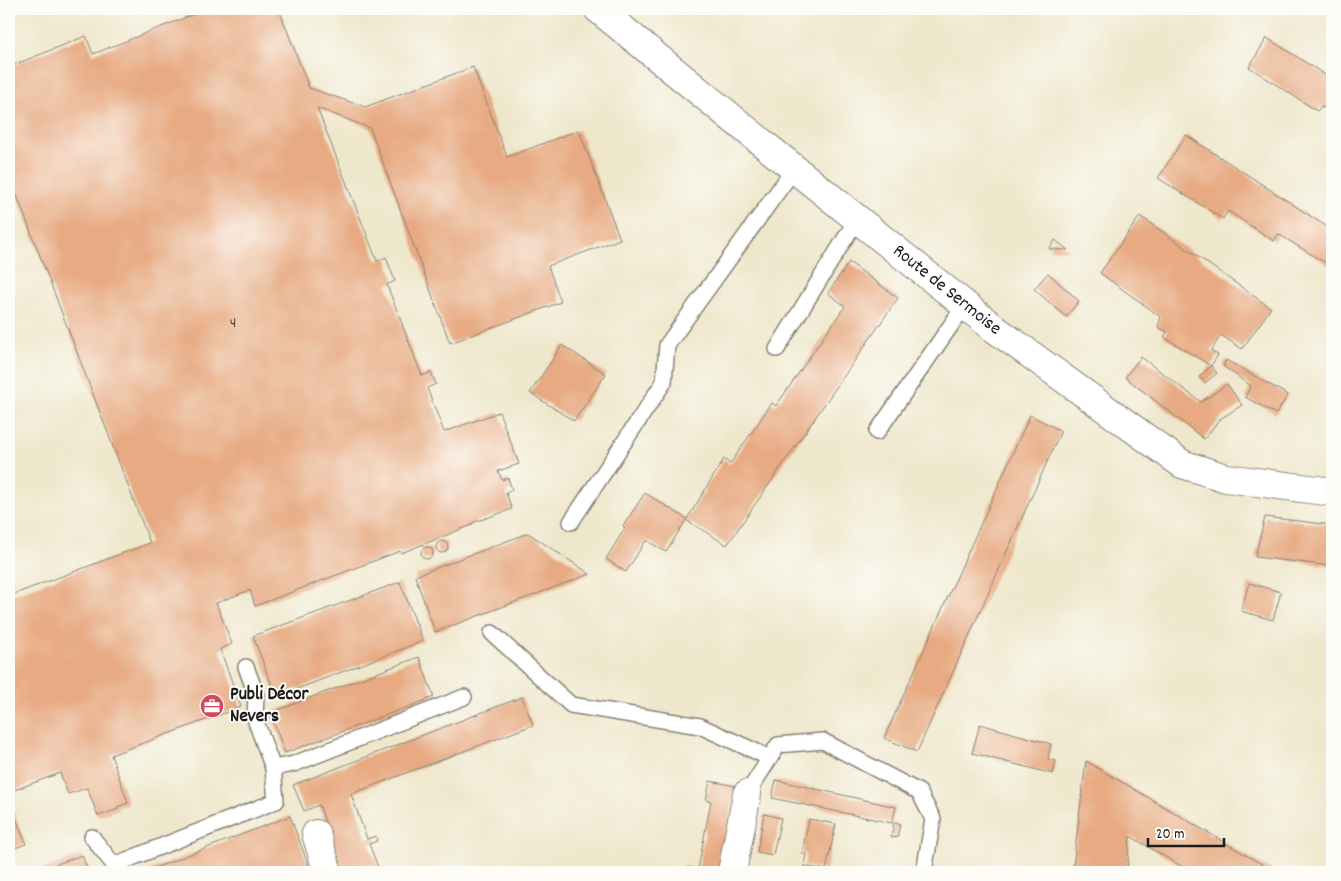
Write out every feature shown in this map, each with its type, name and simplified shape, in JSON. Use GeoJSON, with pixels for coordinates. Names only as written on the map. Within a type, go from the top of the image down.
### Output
{"type":"FeatureCollection","features":[{"type":"Feature","properties":{"kind":"main road","name":"Route de Sermoise"},"geometry":{"type":"LineString","coordinates":[[598,9],[794,169],[995,329],[1182,464],[1226,478],[1332,492]]}},
{"type":"Feature","properties":{"kind":"main road"},"geometry":{"type":"LineString","coordinates":[[732,872],[747,794]]}},
{"type":"Feature","properties":{"kind":"main road"},"geometry":{"type":"LineString","coordinates":[[316,834],[328,872]]}},
{"type":"Feature","properties":{"kind":"lane"},"geometry":{"type":"LineString","coordinates":[[570,522],[664,382],[667,345],[794,169]]}},
{"type":"Feature","properties":{"kind":"lane"},"geometry":{"type":"LineString","coordinates":[[777,349],[857,219]]}},
{"type":"Feature","properties":{"kind":"lane"},"geometry":{"type":"LineString","coordinates":[[877,432],[965,305]]}},
{"type":"Feature","properties":{"kind":"lane"},"geometry":{"type":"LineString","coordinates":[[492,633],[570,705],[700,726],[770,758]]}},
{"type":"Feature","properties":{"kind":"lane"},"geometry":{"type":"LineString","coordinates":[[92,838],[114,865],[276,801],[273,768],[255,718],[256,694],[246,667]]}},
{"type":"Feature","properties":{"kind":"lane"},"geometry":{"type":"LineString","coordinates":[[273,768],[294,764],[464,697]]}},
{"type":"Feature","properties":{"kind":"lane"},"geometry":{"type":"LineString","coordinates":[[747,794],[778,745],[824,741],[920,792],[933,819],[924,872]]}},
{"type":"Feature","properties":{"kind":"building"},"geometry":{"type":"Polygon","coordinates":[[[207,9],[279,9],[309,88],[365,107],[473,67],[507,157],[579,130],[620,239],[548,266],[561,302],[450,343],[370,128],[317,108],[377,261],[386,257],[395,281],[387,285],[422,376],[431,372],[436,384],[427,388],[444,432],[499,412],[519,464],[498,471],[502,480],[508,478],[512,490],[506,493],[512,509],[472,523],[472,525],[401,553],[400,551],[255,606],[250,590],[216,603],[232,644],[220,649],[241,707],[111,755],[128,803],[117,807],[118,809],[98,816],[87,788],[68,794],[60,773],[9,792],[9,596],[150,543],[9,175],[9,121],[17,118],[9,96],[9,67],[86,36],[93,54],[207,9]]]}},
{"type":"Feature","properties":{"kind":"building"},"geometry":{"type":"Polygon","coordinates":[[[1267,38],[1332,79],[1332,113],[1321,106],[1317,111],[1249,67],[1267,38]]]}},
{"type":"Feature","properties":{"kind":"building"},"geometry":{"type":"Polygon","coordinates":[[[1186,135],[1332,230],[1332,267],[1278,234],[1274,241],[1228,211],[1223,219],[1158,178],[1186,135]]]}},
{"type":"Feature","properties":{"kind":"building"},"geometry":{"type":"Polygon","coordinates":[[[1140,216],[1271,308],[1242,349],[1221,335],[1211,351],[1218,355],[1211,366],[1164,337],[1167,332],[1158,327],[1161,317],[1100,273],[1140,216]]]}},
{"type":"Feature","properties":{"kind":"building"},"geometry":{"type":"Polygon","coordinates":[[[1055,240],[1068,250],[1049,249],[1055,240]]]}},
{"type":"Feature","properties":{"kind":"building"},"geometry":{"type":"Polygon","coordinates":[[[849,262],[898,298],[727,545],[686,520],[666,552],[646,540],[626,572],[606,559],[625,528],[623,526],[645,493],[687,519],[724,459],[730,464],[772,403],[776,406],[845,306],[828,293],[849,262]]]}},
{"type":"Feature","properties":{"kind":"building"},"geometry":{"type":"Polygon","coordinates":[[[1048,273],[1079,301],[1066,317],[1034,289],[1048,273]]]}},
{"type":"Feature","properties":{"kind":"building"},"geometry":{"type":"Polygon","coordinates":[[[562,345],[606,374],[574,421],[530,393],[562,345]]]}},
{"type":"Feature","properties":{"kind":"building"},"geometry":{"type":"Polygon","coordinates":[[[1141,357],[1201,402],[1227,384],[1242,405],[1220,419],[1204,439],[1125,377],[1141,357]]]}},
{"type":"Feature","properties":{"kind":"building"},"geometry":{"type":"Polygon","coordinates":[[[1226,360],[1288,395],[1276,414],[1245,397],[1251,386],[1223,366],[1226,360]]]}},
{"type":"Feature","properties":{"kind":"building"},"geometry":{"type":"Polygon","coordinates":[[[1211,366],[1217,373],[1205,383],[1199,377],[1211,366]]]}},
{"type":"Feature","properties":{"kind":"building"},"geometry":{"type":"Polygon","coordinates":[[[1030,415],[1061,431],[917,752],[884,738],[1030,415]]]}},
{"type":"Feature","properties":{"kind":"building"},"geometry":{"type":"Polygon","coordinates":[[[1265,517],[1332,525],[1332,566],[1255,557],[1265,517]]]}},
{"type":"Feature","properties":{"kind":"building"},"geometry":{"type":"Polygon","coordinates":[[[528,533],[590,574],[435,632],[415,576],[528,533]]]}},
{"type":"Feature","properties":{"kind":"building"},"geometry":{"type":"Polygon","coordinates":[[[440,541],[444,541],[448,547],[444,553],[440,553],[436,549],[436,545],[440,541]]]}},
{"type":"Feature","properties":{"kind":"building"},"geometry":{"type":"Polygon","coordinates":[[[425,547],[429,547],[433,553],[429,559],[425,559],[421,555],[421,551],[425,547]]]}},
{"type":"Feature","properties":{"kind":"building"},"geometry":{"type":"Polygon","coordinates":[[[400,582],[423,641],[276,697],[253,636],[400,582]]]}},
{"type":"Feature","properties":{"kind":"building"},"geometry":{"type":"Polygon","coordinates":[[[1249,583],[1281,592],[1273,620],[1241,611],[1249,583]]]}},
{"type":"Feature","properties":{"kind":"building"},"geometry":{"type":"Polygon","coordinates":[[[419,657],[434,697],[285,753],[270,713],[419,657]]]}},
{"type":"Feature","properties":{"kind":"building"},"geometry":{"type":"Polygon","coordinates":[[[522,697],[533,725],[351,794],[367,839],[376,836],[377,841],[369,844],[380,872],[343,872],[319,805],[304,811],[293,785],[522,697]]]}},
{"type":"Feature","properties":{"kind":"building"},"geometry":{"type":"Polygon","coordinates":[[[980,724],[1051,744],[1048,759],[1056,761],[1053,774],[972,753],[980,724]]]}},
{"type":"Feature","properties":{"kind":"building"},"geometry":{"type":"Polygon","coordinates":[[[1086,761],[1275,872],[1191,872],[1130,836],[1127,872],[1073,866],[1086,761]]]}},
{"type":"Feature","properties":{"kind":"building"},"geometry":{"type":"Polygon","coordinates":[[[776,780],[896,807],[892,823],[772,798],[776,780]]]}},
{"type":"Feature","properties":{"kind":"building"},"geometry":{"type":"Polygon","coordinates":[[[710,781],[736,786],[719,872],[685,872],[687,867],[698,869],[711,801],[706,800],[710,781]]]}},
{"type":"Feature","properties":{"kind":"building"},"geometry":{"type":"Polygon","coordinates":[[[9,799],[26,844],[9,850],[9,799]]]}},
{"type":"Feature","properties":{"kind":"building"},"geometry":{"type":"Polygon","coordinates":[[[764,814],[781,818],[773,855],[757,852],[764,814]]]}},
{"type":"Feature","properties":{"kind":"building"},"geometry":{"type":"Polygon","coordinates":[[[290,816],[311,872],[144,872],[290,816]]]}},
{"type":"Feature","properties":{"kind":"building"},"geometry":{"type":"Polygon","coordinates":[[[809,819],[836,824],[826,870],[804,866],[806,854],[802,853],[809,819]]]}},
{"type":"Feature","properties":{"kind":"building"},"geometry":{"type":"Polygon","coordinates":[[[894,823],[900,824],[897,838],[891,837],[894,823]]]}},
{"type":"Feature","properties":{"kind":"building"},"geometry":{"type":"Polygon","coordinates":[[[82,855],[89,872],[35,872],[82,855]]]}},
{"type":"Feature","properties":{"kind":"place","name":"Publi Décor Nevers"},"geometry":{"type":"Point","coordinates":[212,706]}}]}
